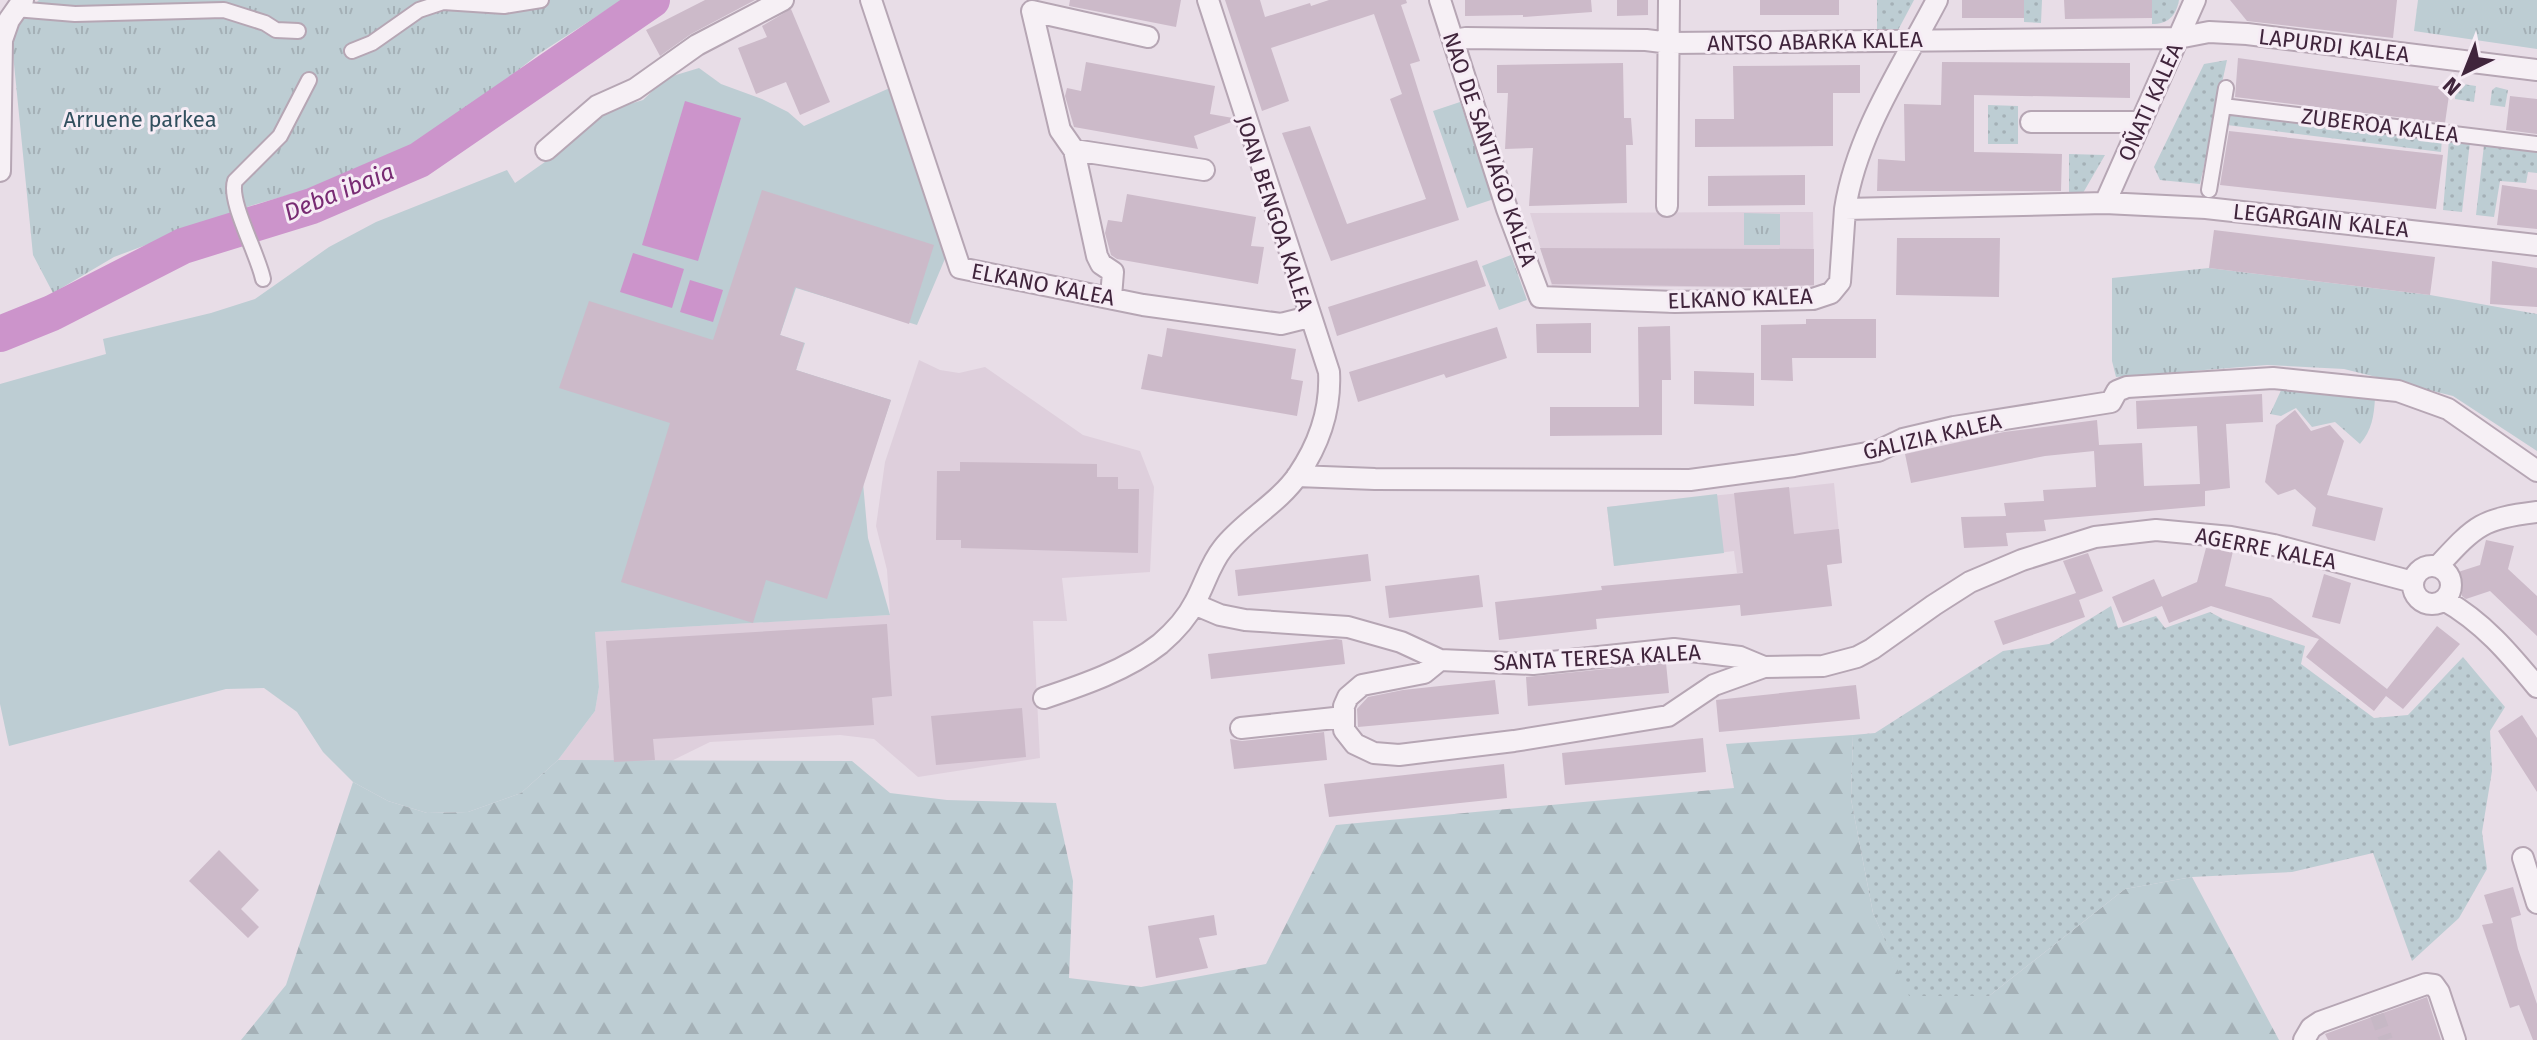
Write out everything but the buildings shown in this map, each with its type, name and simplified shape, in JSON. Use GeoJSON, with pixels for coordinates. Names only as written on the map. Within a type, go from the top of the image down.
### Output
{"type":"FeatureCollection","features":[{"type":"Feature","properties":{"kind":"street"},"geometry":{"type":"LineString","coordinates":[[352,51],[372,43],[419,10],[443,2],[504,6],[541,0]]}},
{"type":"Feature","properties":{"kind":"street"},"geometry":{"type":"LineString","coordinates":[[546,150],[597,106],[635,89],[697,45],[783,0]]}},
{"type":"Feature","properties":{"kind":"street","name":"ELKANO KALEA"},"geometry":{"type":"LineString","coordinates":[[871,0],[960,268],[1143,305],[1281,324],[1309,317]]}},
{"type":"Feature","properties":{"kind":"street","name":"JOAN BENGOA KALEA"},"geometry":{"type":"LineString","coordinates":[[1044,698],[1114,670],[1154,649],[1180,625],[1194,604],[1211,564],[1224,546],[1297,476],[1328,407],[1329,372],[1208,0]]}},
{"type":"Feature","properties":{"kind":"street","name":"NAO DE SANTIAGO KALEA"},"geometry":{"type":"LineString","coordinates":[[1440,0],[1507,209],[1540,297]]}},
{"type":"Feature","properties":{"kind":"street"},"geometry":{"type":"LineString","coordinates":[[1667,206],[1669,0]]}},
{"type":"Feature","properties":{"kind":"street"},"geometry":{"type":"LineString","coordinates":[[1937,0],[1882,101],[1859,154],[1845,209],[2105,203]]}},
{"type":"Feature","properties":{"kind":"street","name":"OÑATI KALEA"},"geometry":{"type":"LineString","coordinates":[[2105,203],[2195,0]]}},
{"type":"Feature","properties":{"kind":"street"},"geometry":{"type":"LineString","coordinates":[[0,171],[2,40],[19,5],[75,14],[224,10],[265,23],[276,30],[298,31]]}},
{"type":"Feature","properties":{"kind":"street"},"geometry":{"type":"LineString","coordinates":[[1111,297],[1113,272],[1101,264],[1097,256],[1074,150],[1060,130],[1032,11],[1148,37]]}},
{"type":"Feature","properties":{"kind":"street","name":"LAPURDI KALEA"},"geometry":{"type":"LineString","coordinates":[[2178,38],[2209,32],[2247,34],[2537,70]]}},
{"type":"Feature","properties":{"kind":"street","name":"ANTSO ABARKA KALEA"},"geometry":{"type":"LineString","coordinates":[[1453,40],[1646,40],[1670,43],[2178,38]]}},
{"type":"Feature","properties":{"kind":"street"},"geometry":{"type":"LineString","coordinates":[[263,279],[259,259],[235,203],[232,188],[235,181],[280,136],[309,80]]}},
{"type":"Feature","properties":{"kind":"street"},"geometry":{"type":"LineString","coordinates":[[2209,190],[2226,88]]}},
{"type":"Feature","properties":{"kind":"street","name":"ZUBEROA KALEA"},"geometry":{"type":"LineString","coordinates":[[2223,106],[2537,144]]}},
{"type":"Feature","properties":{"kind":"street"},"geometry":{"type":"LineString","coordinates":[[2031,122],[2141,122]]}},
{"type":"Feature","properties":{"kind":"street"},"geometry":{"type":"LineString","coordinates":[[1074,150],[1204,170]]}},
{"type":"Feature","properties":{"kind":"street","name":"LEGARGAIN KALEA"},"geometry":{"type":"LineString","coordinates":[[2105,203],[2215,208],[2537,245]]}},
{"type":"Feature","properties":{"kind":"street","name":"ELKANO KALEA"},"geometry":{"type":"LineString","coordinates":[[1540,297],[1675,302],[1813,299],[1831,293],[1840,282],[1845,209]]}},
{"type":"Feature","properties":{"kind":"street","name":"GALIZIA KALEA"},"geometry":{"type":"LineString","coordinates":[[1297,476],[1690,480],[1878,451],[1903,439],[1954,427],[2111,402],[2117,391],[2127,387],[2273,378],[2398,391],[2448,409],[2537,471]]}},
{"type":"Feature","properties":{"kind":"street"},"geometry":{"type":"LineString","coordinates":[[2438,566],[2450,578],[2451,590],[2444,600],[2432,605],[2419,600],[2413,588],[2419,570],[2438,566],[2465,537],[2484,523],[2500,516],[2537,512]]}},
{"type":"Feature","properties":{"kind":"street","name":"AGERRE KALEA"},"geometry":{"type":"LineString","coordinates":[[1900,628],[1970,582],[2022,560],[2095,537],[2156,530],[2231,537],[2274,545],[2413,582]]}},
{"type":"Feature","properties":{"kind":"street"},"geometry":{"type":"LineString","coordinates":[[2444,600],[2465,611],[2496,638],[2537,687]]}},
{"type":"Feature","properties":{"kind":"street","name":"SANTA TERESA KALEA"},"geometry":{"type":"LineString","coordinates":[[1194,604],[1220,615],[1245,620],[1348,627],[1401,642],[1440,660],[1533,664],[1674,649],[1740,657],[1764,667],[1823,666],[1857,657],[1900,628]]}},
{"type":"Feature","properties":{"kind":"street"},"geometry":{"type":"LineString","coordinates":[[1440,660],[1424,673],[1362,685],[1348,697],[1344,730],[1355,744],[1374,753],[1414,754],[1668,716],[1714,685],[1764,667]]}},
{"type":"Feature","properties":{"kind":"street"},"geometry":{"type":"LineString","coordinates":[[1241,728],[1344,717]]}},
{"type":"Feature","properties":{"kind":"street"},"geometry":{"type":"LineString","coordinates":[[2523,858],[2537,903]]}},
{"type":"Feature","properties":{"kind":"street"},"geometry":{"type":"LineString","coordinates":[[2304,1040],[2311,1028],[2320,1022],[2375,1009],[2426,984],[2434,985],[2439,992],[2455,1040]]}},
{"type":"Feature","properties":{"kind":"shaded area"},"geometry":{"type":"Polygon","coordinates":[[[685,101],[741,118],[698,261],[642,245],[685,101]]]}},
{"type":"Feature","properties":{"kind":"shaded area"},"geometry":{"type":"Polygon","coordinates":[[[1813,212],[1814,288],[1552,286],[1530,213],[1813,212]]]}},
{"type":"Feature","properties":{"kind":"shaded area"},"geometry":{"type":"Polygon","coordinates":[[[633,253],[684,269],[672,308],[620,292],[633,253]]]}},
{"type":"Feature","properties":{"kind":"shaded area"},"geometry":{"type":"Polygon","coordinates":[[[690,280],[723,290],[713,322],[680,312],[690,280]]]}},
{"type":"Feature","properties":{"kind":"shaded area"},"geometry":{"type":"Polygon","coordinates":[[[919,360],[940,370],[959,373],[985,367],[1083,435],[1140,451],[1154,487],[1150,572],[1062,578],[1067,621],[1033,621],[1040,758],[918,777],[874,739],[840,735],[710,742],[653,770],[558,760],[595,711],[599,687],[594,632],[890,615],[887,570],[876,526],[885,462],[919,360]]]}},
{"type":"Feature","properties":{"kind":"shaded area"},"geometry":{"type":"Polygon","coordinates":[[[1834,483],[1842,563],[1737,573],[1734,551],[1614,566],[1607,507],[1834,483]]]}},
{"type":"Feature","properties":{"kind":"green space","name":"Arruene parkea"},"geometry":{"type":"Polygon","coordinates":[[[39,0],[622,0],[540,53],[413,152],[327,184],[250,206],[114,257],[53,293],[33,255],[12,44],[13,24],[39,0]]]}},
{"type":"Feature","properties":{"kind":"green space"},"geometry":{"type":"Polygon","coordinates":[[[1877,0],[1914,0],[1897,32],[1877,31],[1877,0]]]}},
{"type":"Feature","properties":{"kind":"green space"},"geometry":{"type":"Polygon","coordinates":[[[2024,0],[2042,0],[2041,23],[2024,22],[2024,0]]]}},
{"type":"Feature","properties":{"kind":"green space"},"geometry":{"type":"Polygon","coordinates":[[[2152,0],[2179,0],[2170,18],[2152,24],[2152,0]]]}},
{"type":"Feature","properties":{"kind":"green space"},"geometry":{"type":"Polygon","coordinates":[[[2418,0],[2537,0],[2537,49],[2414,31],[2418,0]]]}},
{"type":"Feature","properties":{"kind":"green space"},"geometry":{"type":"Polygon","coordinates":[[[2227,60],[2200,184],[2160,180],[2154,167],[2204,64],[2227,60]]]}},
{"type":"Feature","properties":{"kind":"green space"},"geometry":{"type":"Polygon","coordinates":[[[699,68],[721,84],[788,112],[804,126],[892,87],[947,254],[917,325],[796,288],[780,335],[805,343],[796,370],[891,400],[863,483],[868,538],[890,615],[595,632],[599,687],[595,711],[558,760],[521,793],[468,812],[427,813],[388,801],[353,782],[323,752],[297,712],[264,688],[226,689],[9,746],[0,704],[0,384],[106,354],[103,339],[255,299],[329,247],[376,222],[507,170],[515,183],[562,150],[600,113],[643,100],[666,78],[699,68]]]}},
{"type":"Feature","properties":{"kind":"green space"},"geometry":{"type":"Polygon","coordinates":[[[2456,83],[2476,86],[2474,102],[2455,99],[2456,83]]]}},
{"type":"Feature","properties":{"kind":"green space"},"geometry":{"type":"Polygon","coordinates":[[[2496,87],[2508,90],[2505,107],[2490,105],[2492,90],[2496,87]]]}},
{"type":"Feature","properties":{"kind":"green space"},"geometry":{"type":"Polygon","coordinates":[[[1460,102],[1494,199],[1467,208],[1433,111],[1460,102]]]}},
{"type":"Feature","properties":{"kind":"green space"},"geometry":{"type":"Polygon","coordinates":[[[1988,105],[2018,106],[2018,144],[1988,144],[1988,105]]]}},
{"type":"Feature","properties":{"kind":"green space"},"geometry":{"type":"Polygon","coordinates":[[[2227,113],[2442,138],[2441,152],[2227,125],[2227,113]]]}},
{"type":"Feature","properties":{"kind":"green space"},"geometry":{"type":"Polygon","coordinates":[[[2449,140],[2470,142],[2462,212],[2443,210],[2449,140]]]}},
{"type":"Feature","properties":{"kind":"green space"},"geometry":{"type":"Polygon","coordinates":[[[2484,145],[2537,151],[2537,173],[2528,172],[2526,183],[2500,181],[2494,217],[2476,215],[2484,145]]]}},
{"type":"Feature","properties":{"kind":"green space"},"geometry":{"type":"Polygon","coordinates":[[[2069,154],[2105,155],[2083,193],[2069,193],[2069,154]]]}},
{"type":"Feature","properties":{"kind":"green space"},"geometry":{"type":"Polygon","coordinates":[[[1744,213],[1780,214],[1780,245],[1744,245],[1744,213]]]}},
{"type":"Feature","properties":{"kind":"green space"},"geometry":{"type":"Polygon","coordinates":[[[1511,255],[1527,300],[1499,310],[1482,266],[1511,255]]]}},
{"type":"Feature","properties":{"kind":"green space"},"geometry":{"type":"Polygon","coordinates":[[[2209,268],[2430,295],[2537,314],[2537,451],[2453,396],[2344,369],[2267,365],[2116,377],[2112,361],[2112,278],[2209,268]]]}},
{"type":"Feature","properties":{"kind":"green space"},"geometry":{"type":"Polygon","coordinates":[[[2283,386],[2375,398],[2370,428],[2360,444],[2335,422],[2312,427],[2296,408],[2281,416],[2270,414],[2283,386]]]}},
{"type":"Feature","properties":{"kind":"green space"},"geometry":{"type":"Polygon","coordinates":[[[1717,494],[1724,553],[1614,566],[1607,507],[1717,494]]]}},
{"type":"Feature","properties":{"kind":"green space"},"geometry":{"type":"Polygon","coordinates":[[[2111,606],[2118,628],[2156,616],[2165,628],[2210,612],[2305,646],[2301,664],[2374,718],[2408,715],[2463,657],[2505,707],[2490,731],[2492,771],[2482,832],[2487,869],[2459,918],[2412,961],[2373,853],[2292,872],[2192,877],[2125,889],[1989,996],[1909,996],[1873,913],[1851,799],[1853,735],[1875,733],[2003,651],[2049,644],[2111,606]]]}},
{"type":"Feature","properties":{"kind":"green space"},"geometry":{"type":"Polygon","coordinates":[[[1853,735],[1851,799],[1873,913],[1910,996],[1989,996],[2125,889],[2192,877],[2279,1040],[241,1040],[286,985],[353,782],[388,801],[427,813],[468,812],[521,793],[558,760],[852,761],[890,793],[947,800],[1056,803],[1073,881],[1069,978],[1141,987],[1266,964],[1336,825],[1734,788],[1726,744],[1853,735]]]}},
{"type":"Feature","properties":{"kind":"waterway","name":"Deba ibaia"},"geometry":{"type":"LineString","coordinates":[[0,334],[52,313],[183,246],[312,206],[419,160],[652,0]]}},
{"type":"Feature","properties":{"kind":"tunnel"},"geometry":{"type":"LineString","coordinates":[[2377,1015],[2386,1040]]}}]}
